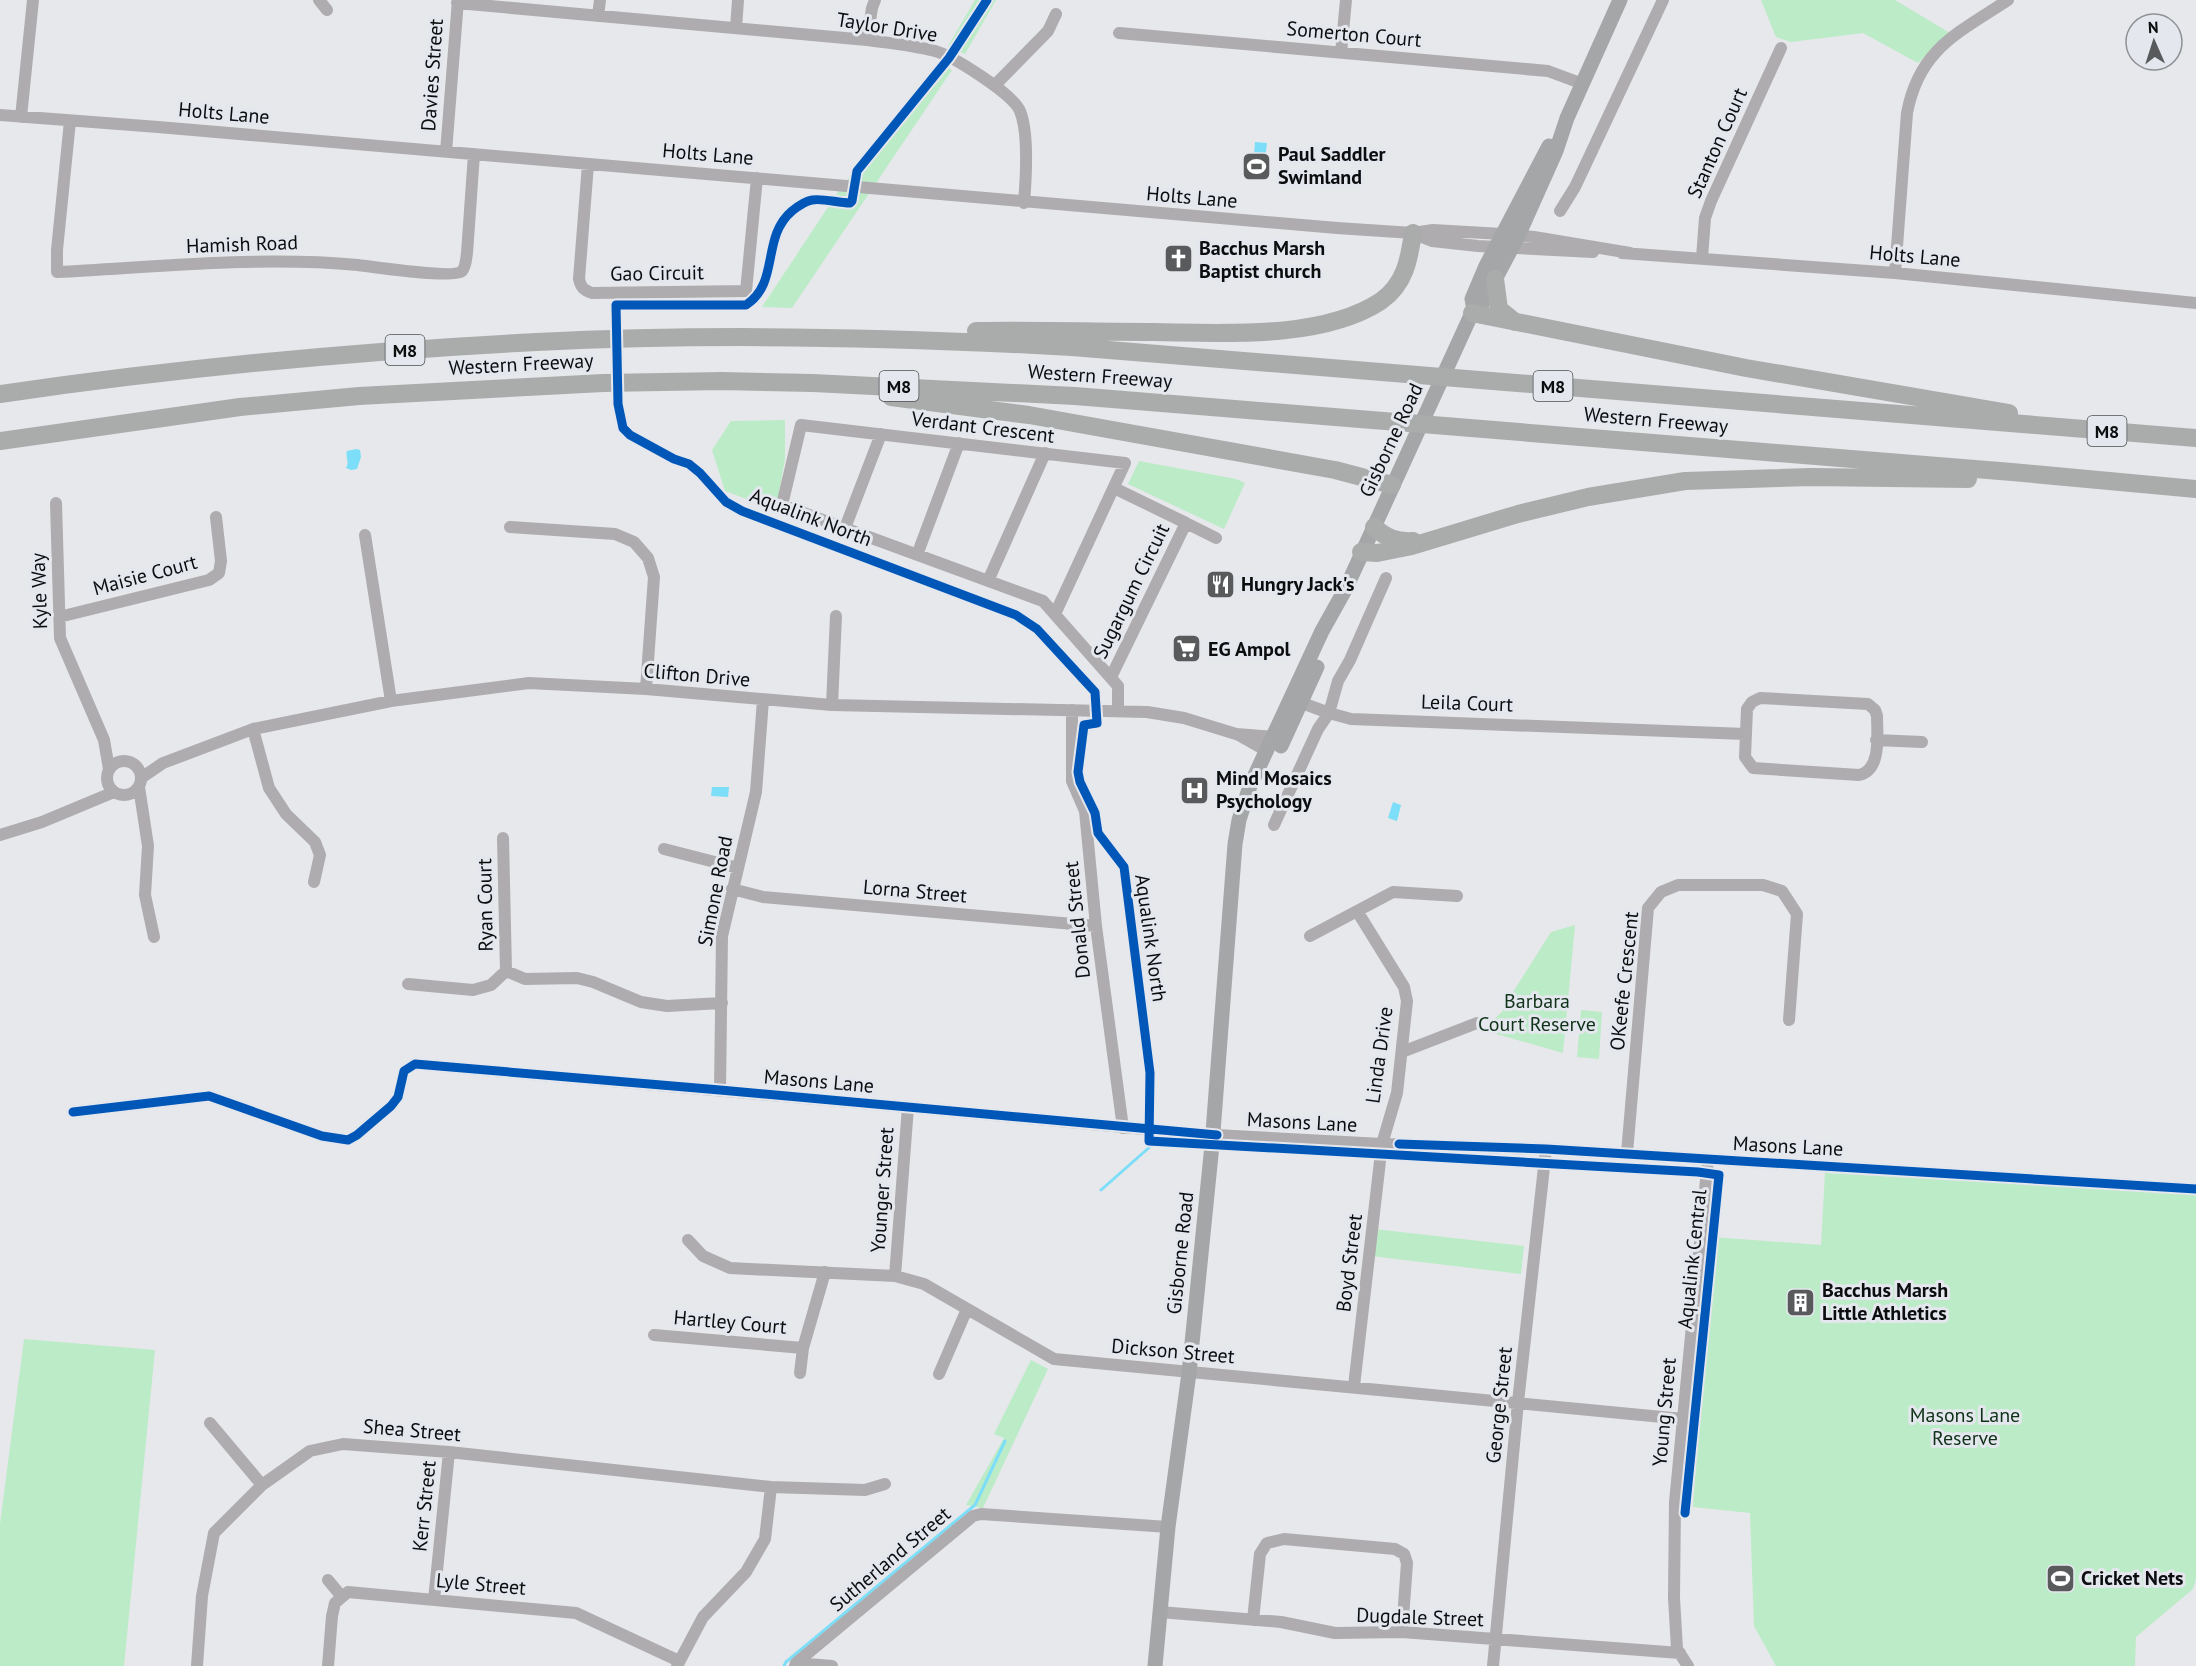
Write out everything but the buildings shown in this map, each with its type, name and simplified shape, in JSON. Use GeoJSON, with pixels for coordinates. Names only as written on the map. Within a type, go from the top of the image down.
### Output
{"type":"FeatureCollection","features":[{"type":"Feature","properties":{"kind":"highway"},"geometry":{"type":"LineString","coordinates":[[813,337],[890,332],[1239,333],[1304,328],[1352,315],[1382,300],[1401,279],[1409,258],[1413,234]]}},
{"type":"Feature","properties":{"kind":"highway"},"geometry":{"type":"LineString","coordinates":[[1495,279],[1499,309],[1515,322]]}},
{"type":"Feature","properties":{"kind":"highway"},"geometry":{"type":"LineString","coordinates":[[1473,312],[1746,368],[1876,391],[2027,416],[2188,437]]}},
{"type":"Feature","properties":{"kind":"highway","name":"Western Freeway"},"geometry":{"type":"LineString","coordinates":[[0,394],[131,375],[353,353],[540,342],[813,337],[1072,347],[2188,437]]}},
{"type":"Feature","properties":{"kind":"highway"},"geometry":{"type":"LineString","coordinates":[[722,381],[906,399],[1019,414],[1335,470],[1392,485]]}},
{"type":"Feature","properties":{"kind":"highway","name":"Western Freeway"},"geometry":{"type":"LineString","coordinates":[[0,441],[294,401],[520,386],[722,381],[864,384],[1054,395],[2114,480],[2196,489]]}},
{"type":"Feature","properties":{"kind":"highway"},"geometry":{"type":"LineString","coordinates":[[1361,552],[1377,553],[1578,499],[1685,481],[1810,477],[2114,480]]}},
{"type":"Feature","properties":{"kind":"highway"},"geometry":{"type":"LineString","coordinates":[[1374,527],[1387,537],[1402,542],[1430,540]]}},
{"type":"Feature","properties":{"kind":"main road","name":"Gisborne Road"},"geometry":{"type":"LineString","coordinates":[[1155,1666],[1168,1527],[1189,1373],[1212,1135],[1235,844],[1272,754],[1331,635],[1346,588],[1361,552],[1473,312],[1482,304],[1515,242],[1620,0]]}},
{"type":"Feature","properties":{"kind":"main road","name":"Gisborne Road"},"geometry":{"type":"LineString","coordinates":[[1473,312],[1472,298],[1498,241],[1548,148],[1567,118]]}},
{"type":"Feature","properties":{"kind":"street"},"geometry":{"type":"LineString","coordinates":[[21,117],[33,0]]}},
{"type":"Feature","properties":{"kind":"street"},"geometry":{"type":"LineString","coordinates":[[598,16],[600,0]]}},
{"type":"Feature","properties":{"kind":"street"},"geometry":{"type":"LineString","coordinates":[[736,28],[738,0]]}},
{"type":"Feature","properties":{"kind":"street"},"geometry":{"type":"LineString","coordinates":[[867,40],[872,8],[876,0]]}},
{"type":"Feature","properties":{"kind":"street"},"geometry":{"type":"LineString","coordinates":[[1341,53],[1346,0]]}},
{"type":"Feature","properties":{"kind":"street"},"geometry":{"type":"LineString","coordinates":[[1560,212],[1575,187],[1663,0]]}},
{"type":"Feature","properties":{"kind":"street"},"geometry":{"type":"LineString","coordinates":[[1895,273],[1907,113],[1911,91],[1928,60],[1950,39],[2008,0]]}},
{"type":"Feature","properties":{"kind":"street","name":"Taylor Drive"},"geometry":{"type":"LineString","coordinates":[[457,2],[867,40],[908,45],[938,52],[995,85],[1009,96],[1020,110],[1025,128],[1024,203]]}},
{"type":"Feature","properties":{"kind":"street","name":"Davies Street"},"geometry":{"type":"LineString","coordinates":[[446,152],[457,2]]}},
{"type":"Feature","properties":{"kind":"street"},"geometry":{"type":"LineString","coordinates":[[995,85],[1048,31],[1056,14]]}},
{"type":"Feature","properties":{"kind":"street","name":"Somerton Court"},"geometry":{"type":"LineString","coordinates":[[1119,33],[1548,70],[1582,84]]}},
{"type":"Feature","properties":{"kind":"street","name":"Stanton Court"},"geometry":{"type":"LineString","coordinates":[[1702,258],[1705,218],[1711,201],[1781,48]]}},
{"type":"Feature","properties":{"kind":"street","name":"Holts Lane"},"geometry":{"type":"LineString","coordinates":[[0,115],[757,178],[1024,203],[1413,234],[1433,230],[1498,241],[1895,273],[2196,303]]}},
{"type":"Feature","properties":{"kind":"street","name":"Hamish Road"},"geometry":{"type":"LineString","coordinates":[[70,121],[57,250],[57,272],[283,261],[435,274],[458,273],[464,268],[467,253],[474,154]]}},
{"type":"Feature","properties":{"kind":"street","name":"Gao Circuit"},"geometry":{"type":"LineString","coordinates":[[588,164],[579,279],[580,286],[592,292],[746,291],[757,178]]}},
{"type":"Feature","properties":{"kind":"street","name":"Verdant Crescent"},"geometry":{"type":"LineString","coordinates":[[845,528],[782,505],[801,425],[1125,463],[1114,488]]}},
{"type":"Feature","properties":{"kind":"street"},"geometry":{"type":"LineString","coordinates":[[881,434],[845,528],[1043,601],[1118,686],[1118,711]]}},
{"type":"Feature","properties":{"kind":"street"},"geometry":{"type":"LineString","coordinates":[[917,555],[958,443]]}},
{"type":"Feature","properties":{"kind":"street"},"geometry":{"type":"LineString","coordinates":[[988,581],[1045,453]]}},
{"type":"Feature","properties":{"kind":"street"},"geometry":{"type":"LineString","coordinates":[[1055,614],[1114,488]]}},
{"type":"Feature","properties":{"kind":"street","name":"Sugargum Circuit"},"geometry":{"type":"LineString","coordinates":[[1114,488],[1216,538]]}},
{"type":"Feature","properties":{"kind":"street","name":"Kyle Way"},"geometry":{"type":"LineString","coordinates":[[56,503],[60,638],[104,740],[108,774]]}},
{"type":"Feature","properties":{"kind":"street","name":"Maisie Court"},"geometry":{"type":"LineString","coordinates":[[59,617],[209,580],[219,573],[216,517]]}},
{"type":"Feature","properties":{"kind":"street","name":"Sugargum Circuit"},"geometry":{"type":"LineString","coordinates":[[1111,677],[1186,523]]}},
{"type":"Feature","properties":{"kind":"street"},"geometry":{"type":"LineString","coordinates":[[510,526],[615,534],[634,543],[648,558],[654,577],[646,689]]}},
{"type":"Feature","properties":{"kind":"street"},"geometry":{"type":"LineString","coordinates":[[365,535],[392,701]]}},
{"type":"Feature","properties":{"kind":"street"},"geometry":{"type":"LineString","coordinates":[[1274,825],[1318,729],[1329,713],[1338,681],[1350,660],[1386,578]]}},
{"type":"Feature","properties":{"kind":"street"},"geometry":{"type":"LineString","coordinates":[[832,705],[836,616]]}},
{"type":"Feature","properties":{"kind":"street","name":"Clifton Drive"},"geometry":{"type":"LineString","coordinates":[[140,783],[163,764],[253,729],[392,701],[529,682],[646,689],[832,705],[1147,712],[1184,718],[1236,734]]}},
{"type":"Feature","properties":{"kind":"street"},"geometry":{"type":"LineString","coordinates":[[1765,698],[1868,704],[1876,713],[1876,740],[1874,766],[1868,772],[1860,775],[1753,768],[1745,758],[1748,706],[1754,700],[1765,698]]}},
{"type":"Feature","properties":{"kind":"street","name":"Simone Road"},"geometry":{"type":"LineString","coordinates":[[720,1090],[722,936],[756,792],[763,700]]}},
{"type":"Feature","properties":{"kind":"street","name":"Leila Court"},"geometry":{"type":"LineString","coordinates":[[1297,701],[1351,719],[1745,734]]}},
{"type":"Feature","properties":{"kind":"street","name":"Donald Street"},"geometry":{"type":"LineString","coordinates":[[1072,710],[1071,781],[1085,811],[1096,926],[1123,1128]]}},
{"type":"Feature","properties":{"kind":"street"},"geometry":{"type":"LineString","coordinates":[[253,729],[269,788],[286,814],[315,842],[320,855],[314,882]]}},
{"type":"Feature","properties":{"kind":"street"},"geometry":{"type":"LineString","coordinates":[[1236,734],[1279,739]]}},
{"type":"Feature","properties":{"kind":"street"},"geometry":{"type":"LineString","coordinates":[[1236,734],[1272,754]]}},
{"type":"Feature","properties":{"kind":"street","name":"Kyle Way"},"geometry":{"type":"LineString","coordinates":[[104,740],[130,763]]}},
{"type":"Feature","properties":{"kind":"street"},"geometry":{"type":"LineString","coordinates":[[1876,740],[1922,742]]}},
{"type":"Feature","properties":{"kind":"street"},"geometry":{"type":"LineString","coordinates":[[90,800],[116,763],[130,763],[140,773],[142,818],[148,846],[145,896],[154,937]]}},
{"type":"Feature","properties":{"kind":"street","name":"Clifton Drive"},"geometry":{"type":"LineString","coordinates":[[130,763],[163,764]]}},
{"type":"Feature","properties":{"kind":"street"},"geometry":{"type":"LineString","coordinates":[[108,774],[110,788],[142,818]]}},
{"type":"Feature","properties":{"kind":"street"},"geometry":{"type":"LineString","coordinates":[[0,835],[42,822],[90,800],[132,793],[140,783]]}},
{"type":"Feature","properties":{"kind":"street","name":"Ryan Court"},"geometry":{"type":"LineString","coordinates":[[408,984],[473,990],[491,986],[507,971],[503,838]]}},
{"type":"Feature","properties":{"kind":"street"},"geometry":{"type":"LineString","coordinates":[[664,849],[738,868]]}},
{"type":"Feature","properties":{"kind":"street","name":"OKeefe Crescent"},"geometry":{"type":"LineString","coordinates":[[1627,1153],[1648,908],[1661,892],[1678,885],[1763,885],[1782,891],[1797,914],[1789,1020]]}},
{"type":"Feature","properties":{"kind":"street","name":"Lorna Street"},"geometry":{"type":"LineString","coordinates":[[732,889],[763,897],[1096,926]]}},
{"type":"Feature","properties":{"kind":"street"},"geometry":{"type":"LineString","coordinates":[[1310,936],[1393,892],[1457,896]]}},
{"type":"Feature","properties":{"kind":"street","name":"Linda Drive"},"geometry":{"type":"LineString","coordinates":[[1357,911],[1404,987],[1407,1001],[1397,1093],[1382,1144]]}},
{"type":"Feature","properties":{"kind":"street","name":"Ryan Court"},"geometry":{"type":"LineString","coordinates":[[507,971],[525,979],[577,978],[593,982],[641,1002],[667,1006],[722,1003]]}},
{"type":"Feature","properties":{"kind":"street"},"geometry":{"type":"LineString","coordinates":[[1402,1052],[1477,1023]]}},
{"type":"Feature","properties":{"kind":"street","name":"Masons Lane"},"geometry":{"type":"LineString","coordinates":[[73,1112],[209,1096],[322,1136],[348,1140],[357,1136],[391,1106],[398,1097],[404,1071],[409,1066],[428,1065],[1212,1135],[1627,1153],[2196,1189]]}},
{"type":"Feature","properties":{"kind":"street","name":"Younger Street"},"geometry":{"type":"LineString","coordinates":[[895,1276],[908,1107]]}},
{"type":"Feature","properties":{"kind":"street","name":"Boyd Street"},"geometry":{"type":"LineString","coordinates":[[1354,1386],[1382,1144]]}},
{"type":"Feature","properties":{"kind":"street","name":"George Street"},"geometry":{"type":"LineString","coordinates":[[1493,1666],[1518,1402],[1546,1149]]}},
{"type":"Feature","properties":{"kind":"street","name":"Young Street"},"geometry":{"type":"LineString","coordinates":[[1688,1666],[1677,1649],[1675,1502],[1708,1159]]}},
{"type":"Feature","properties":{"kind":"street","name":"Dickson Street"},"geometry":{"type":"LineString","coordinates":[[688,1240],[703,1256],[730,1268],[895,1276],[924,1284],[1054,1359],[1683,1419]]}},
{"type":"Feature","properties":{"kind":"street","name":"Hartley Court"},"geometry":{"type":"LineString","coordinates":[[800,1373],[802,1348],[825,1272]]}},
{"type":"Feature","properties":{"kind":"street"},"geometry":{"type":"LineString","coordinates":[[939,1374],[967,1309]]}},
{"type":"Feature","properties":{"kind":"street","name":"Hartley Court"},"geometry":{"type":"LineString","coordinates":[[654,1335],[802,1348]]}},
{"type":"Feature","properties":{"kind":"street"},"geometry":{"type":"LineString","coordinates":[[210,1423],[262,1485]]}},
{"type":"Feature","properties":{"kind":"street","name":"Shea Street"},"geometry":{"type":"LineString","coordinates":[[197,1666],[202,1596],[214,1533],[262,1485],[310,1452],[344,1444],[449,1452],[771,1487],[865,1490],[885,1484]]}},
{"type":"Feature","properties":{"kind":"street","name":"Kerr Street"},"geometry":{"type":"LineString","coordinates":[[434,1600],[449,1452]]}},
{"type":"Feature","properties":{"kind":"street"},"geometry":{"type":"LineString","coordinates":[[678,1664],[703,1617],[746,1572],[765,1539],[771,1487]]}},
{"type":"Feature","properties":{"kind":"street","name":"Sutherland Street"},"geometry":{"type":"LineString","coordinates":[[795,1664],[973,1516],[981,1514],[1168,1527]]}},
{"type":"Feature","properties":{"kind":"street"},"geometry":{"type":"LineString","coordinates":[[1253,1620],[1260,1554],[1267,1543],[1284,1539],[1395,1549],[1404,1554],[1407,1563],[1402,1632]]}},
{"type":"Feature","properties":{"kind":"street"},"geometry":{"type":"LineString","coordinates":[[328,1580],[342,1597],[335,1603],[332,1616],[328,1666]]}},
{"type":"Feature","properties":{"kind":"street","name":"Lyle Street"},"geometry":{"type":"LineString","coordinates":[[342,1597],[348,1592],[576,1613],[678,1664]]}},
{"type":"Feature","properties":{"kind":"street","name":"Dugdale Street"},"geometry":{"type":"LineString","coordinates":[[1160,1612],[1281,1622],[1335,1633],[1402,1632],[1680,1653]]}},
{"type":"Feature","properties":{"kind":"street"},"geometry":{"type":"LineString","coordinates":[[795,1664],[832,1666]]}},
{"type":"Feature","properties":{"kind":"green space"},"geometry":{"type":"Polygon","coordinates":[[[975,0],[996,0],[965,54],[948,46],[975,0]]]}},
{"type":"Feature","properties":{"kind":"green space"},"geometry":{"type":"Polygon","coordinates":[[[1761,0],[1895,0],[1950,33],[1918,63],[1863,33],[1791,42],[1776,37],[1761,0]]]}},
{"type":"Feature","properties":{"kind":"green space"},"geometry":{"type":"Polygon","coordinates":[[[941,63],[952,70],[792,308],[762,307],[842,186],[941,63]]]}},
{"type":"Feature","properties":{"kind":"green space"},"geometry":{"type":"Polygon","coordinates":[[[785,420],[785,459],[776,510],[725,491],[712,450],[731,421],[785,420]]]}},
{"type":"Feature","properties":{"kind":"green space"},"geometry":{"type":"Polygon","coordinates":[[[1139,461],[1236,479],[1245,483],[1224,529],[1128,484],[1139,461]]]}},
{"type":"Feature","properties":{"kind":"green space","name":"Barbara Court Reserve"},"geometry":{"type":"Polygon","coordinates":[[[1575,925],[1563,1053],[1493,1033],[1493,1020],[1502,1012],[1551,932],[1575,925]]]}},
{"type":"Feature","properties":{"kind":"green space"},"geometry":{"type":"Polygon","coordinates":[[[1581,1010],[1602,1012],[1599,1059],[1577,1057],[1581,1010]]]}},
{"type":"Feature","properties":{"kind":"green space","name":"Masons Lane Reserve"},"geometry":{"type":"Polygon","coordinates":[[[1825,1173],[2196,1194],[2196,1579],[2193,1589],[2136,1637],[2135,1666],[1776,1666],[1754,1626],[1750,1513],[1693,1507],[1712,1237],[1821,1245],[1825,1173]]]}},
{"type":"Feature","properties":{"kind":"green space"},"geometry":{"type":"Polygon","coordinates":[[[1374,1229],[1524,1246],[1521,1274],[1371,1256],[1374,1229]]]}},
{"type":"Feature","properties":{"kind":"green space"},"geometry":{"type":"Polygon","coordinates":[[[24,1339],[155,1350],[124,1666],[0,1666],[0,1524],[24,1339]]]}},
{"type":"Feature","properties":{"kind":"green space"},"geometry":{"type":"Polygon","coordinates":[[[1031,1360],[1048,1369],[983,1508],[966,1505],[1004,1438],[994,1434],[1031,1360]]]}},
{"type":"Feature","properties":{"kind":"water"},"geometry":{"type":"Polygon","coordinates":[[[1255,142],[1267,143],[1264,169],[1253,168],[1255,142]]]}},
{"type":"Feature","properties":{"kind":"water"},"geometry":{"type":"Polygon","coordinates":[[[360,450],[361,457],[357,469],[351,470],[346,468],[347,451],[360,450]]]}},
{"type":"Feature","properties":{"kind":"water"},"geometry":{"type":"Polygon","coordinates":[[[712,787],[729,787],[728,797],[711,796],[712,787]]]}},
{"type":"Feature","properties":{"kind":"water"},"geometry":{"type":"Polygon","coordinates":[[[1393,802],[1401,805],[1397,821],[1388,818],[1393,802]]]}},
{"type":"Feature","properties":{"kind":"waterway"},"geometry":{"type":"LineString","coordinates":[[1101,1190],[1152,1145]]}},
{"type":"Feature","properties":{"kind":"waterway"},"geometry":{"type":"LineString","coordinates":[[784,1666],[975,1505],[1005,1441]]}},
{"type":"Feature","properties":{"kind":"cycle path","name":"Aqualink North"},"geometry":{"type":"LineString","coordinates":[[987,0],[949,58],[857,171],[852,201],[850,203],[809,201],[794,209],[783,222],[773,246],[763,285],[746,305],[616,305],[618,404],[623,428],[630,435],[674,459],[689,464],[726,502],[742,511],[1016,615],[1037,629],[1095,692],[1097,723],[1084,725],[1078,772],[1080,782],[1095,813],[1098,833],[1124,867],[1150,1073],[1149,1141],[1719,1175],[1685,1513]]}},
{"type":"Feature","properties":{"kind":"cycle path"},"geometry":{"type":"LineString","coordinates":[[73,1112],[209,1096],[322,1136],[348,1140],[391,1106],[398,1097],[404,1071],[415,1064],[1217,1135]]}},
{"type":"Feature","properties":{"kind":"cycle path"},"geometry":{"type":"LineString","coordinates":[[1399,1144],[1546,1149],[2196,1189]]}},
{"type":"Feature","properties":{"kind":"place","name":"Paul Saddler Swimland"},"geometry":{"type":"Point","coordinates":[1257,166]}},
{"type":"Feature","properties":{"kind":"place","name":"Bacchus Marsh Baptist church"},"geometry":{"type":"Point","coordinates":[1178,259]}},
{"type":"Feature","properties":{"kind":"place","name":"Hungry Jack's"},"geometry":{"type":"Point","coordinates":[1220,584]}},
{"type":"Feature","properties":{"kind":"place","name":"EG Ampol"},"geometry":{"type":"Point","coordinates":[1187,649]}},
{"type":"Feature","properties":{"kind":"place","name":"Mind Mosaics Psychology"},"geometry":{"type":"Point","coordinates":[1195,790]}},
{"type":"Feature","properties":{"kind":"place","name":"Bacchus Marsh Little Athletics"},"geometry":{"type":"Point","coordinates":[1801,1302]}},
{"type":"Feature","properties":{"kind":"place","name":"Cricket Nets"},"geometry":{"type":"Point","coordinates":[2060,1578]}}]}
